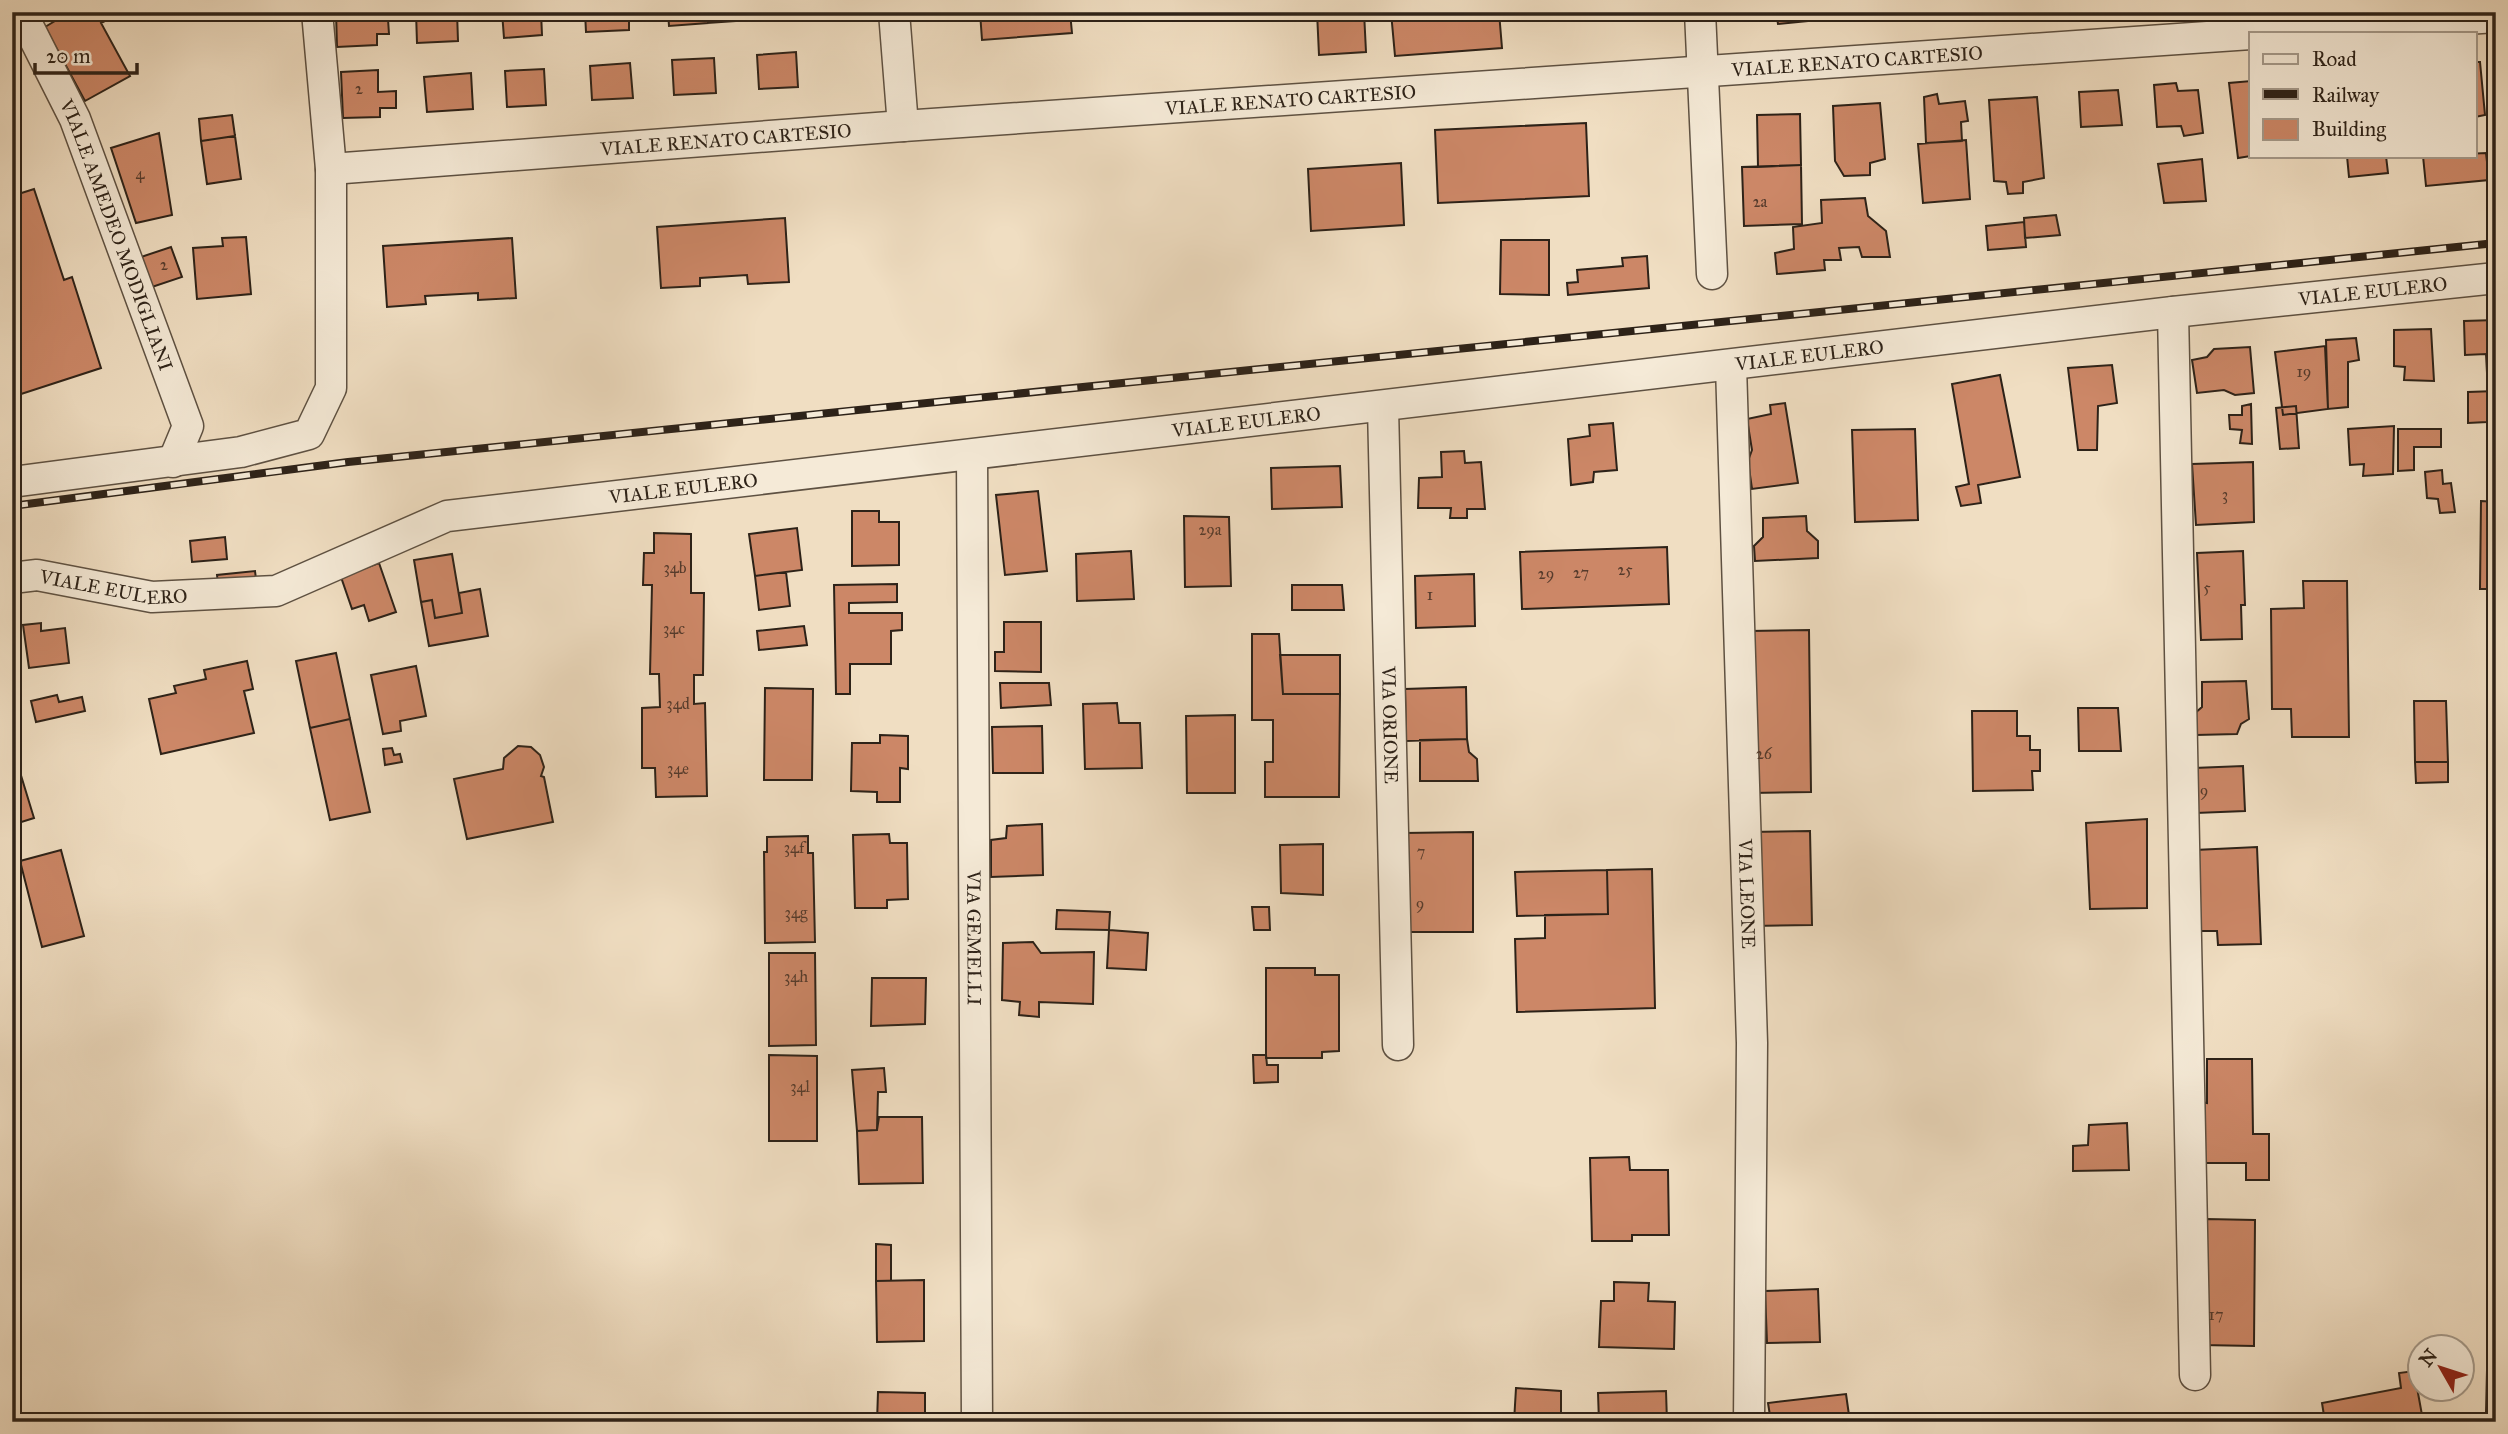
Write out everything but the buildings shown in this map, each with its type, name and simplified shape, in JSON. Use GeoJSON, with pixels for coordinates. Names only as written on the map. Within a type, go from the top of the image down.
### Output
{"type":"FeatureCollection","features":[{"type":"Feature","properties":{"kind":"street","name":"VIALE AMEDEO MODIGLIANI"},"geometry":{"type":"LineString","coordinates":[[22,12],[75,118],[188,426],[173,462]]}},
{"type":"Feature","properties":{"kind":"street"},"geometry":{"type":"LineString","coordinates":[[12,482],[241,452],[309,434],[331,388],[331,169],[317,12]]}},
{"type":"Feature","properties":{"kind":"street"},"geometry":{"type":"LineString","coordinates":[[894,12],[903,126]]}},
{"type":"Feature","properties":{"kind":"street"},"geometry":{"type":"LineString","coordinates":[[1700,12],[1712,274]]}},
{"type":"Feature","properties":{"kind":"street"},"geometry":{"type":"LineString","coordinates":[[2275,32],[2496,17]]}},
{"type":"Feature","properties":{"kind":"street","name":"VIALE RENATO CARTESIO"},"geometry":{"type":"LineString","coordinates":[[331,169],[903,126],[2249,34]]}},
{"type":"Feature","properties":{"kind":"street","name":"VIALE EULERO"},"geometry":{"type":"LineString","coordinates":[[12,578],[37,575],[152,597],[276,591],[447,516],[2173,312],[2496,278]]}},
{"type":"Feature","properties":{"kind":"street"},"geometry":{"type":"LineString","coordinates":[[2173,312],[2195,1375]]}},
{"type":"Feature","properties":{"kind":"street","name":"VIA LEONE"},"geometry":{"type":"LineString","coordinates":[[1731,366],[1752,1043],[1749,1422]]}},
{"type":"Feature","properties":{"kind":"street","name":"VIA ORIONE"},"geometry":{"type":"LineString","coordinates":[[1383,407],[1398,1045]]}},
{"type":"Feature","properties":{"kind":"street","name":"VIA GEMELLI"},"geometry":{"type":"LineString","coordinates":[[972,455],[977,1422]]}},
{"type":"Feature","properties":{"kind":"railway"},"geometry":{"type":"LineString","coordinates":[[12,506],[348,462],[2496,243]]}}]}
